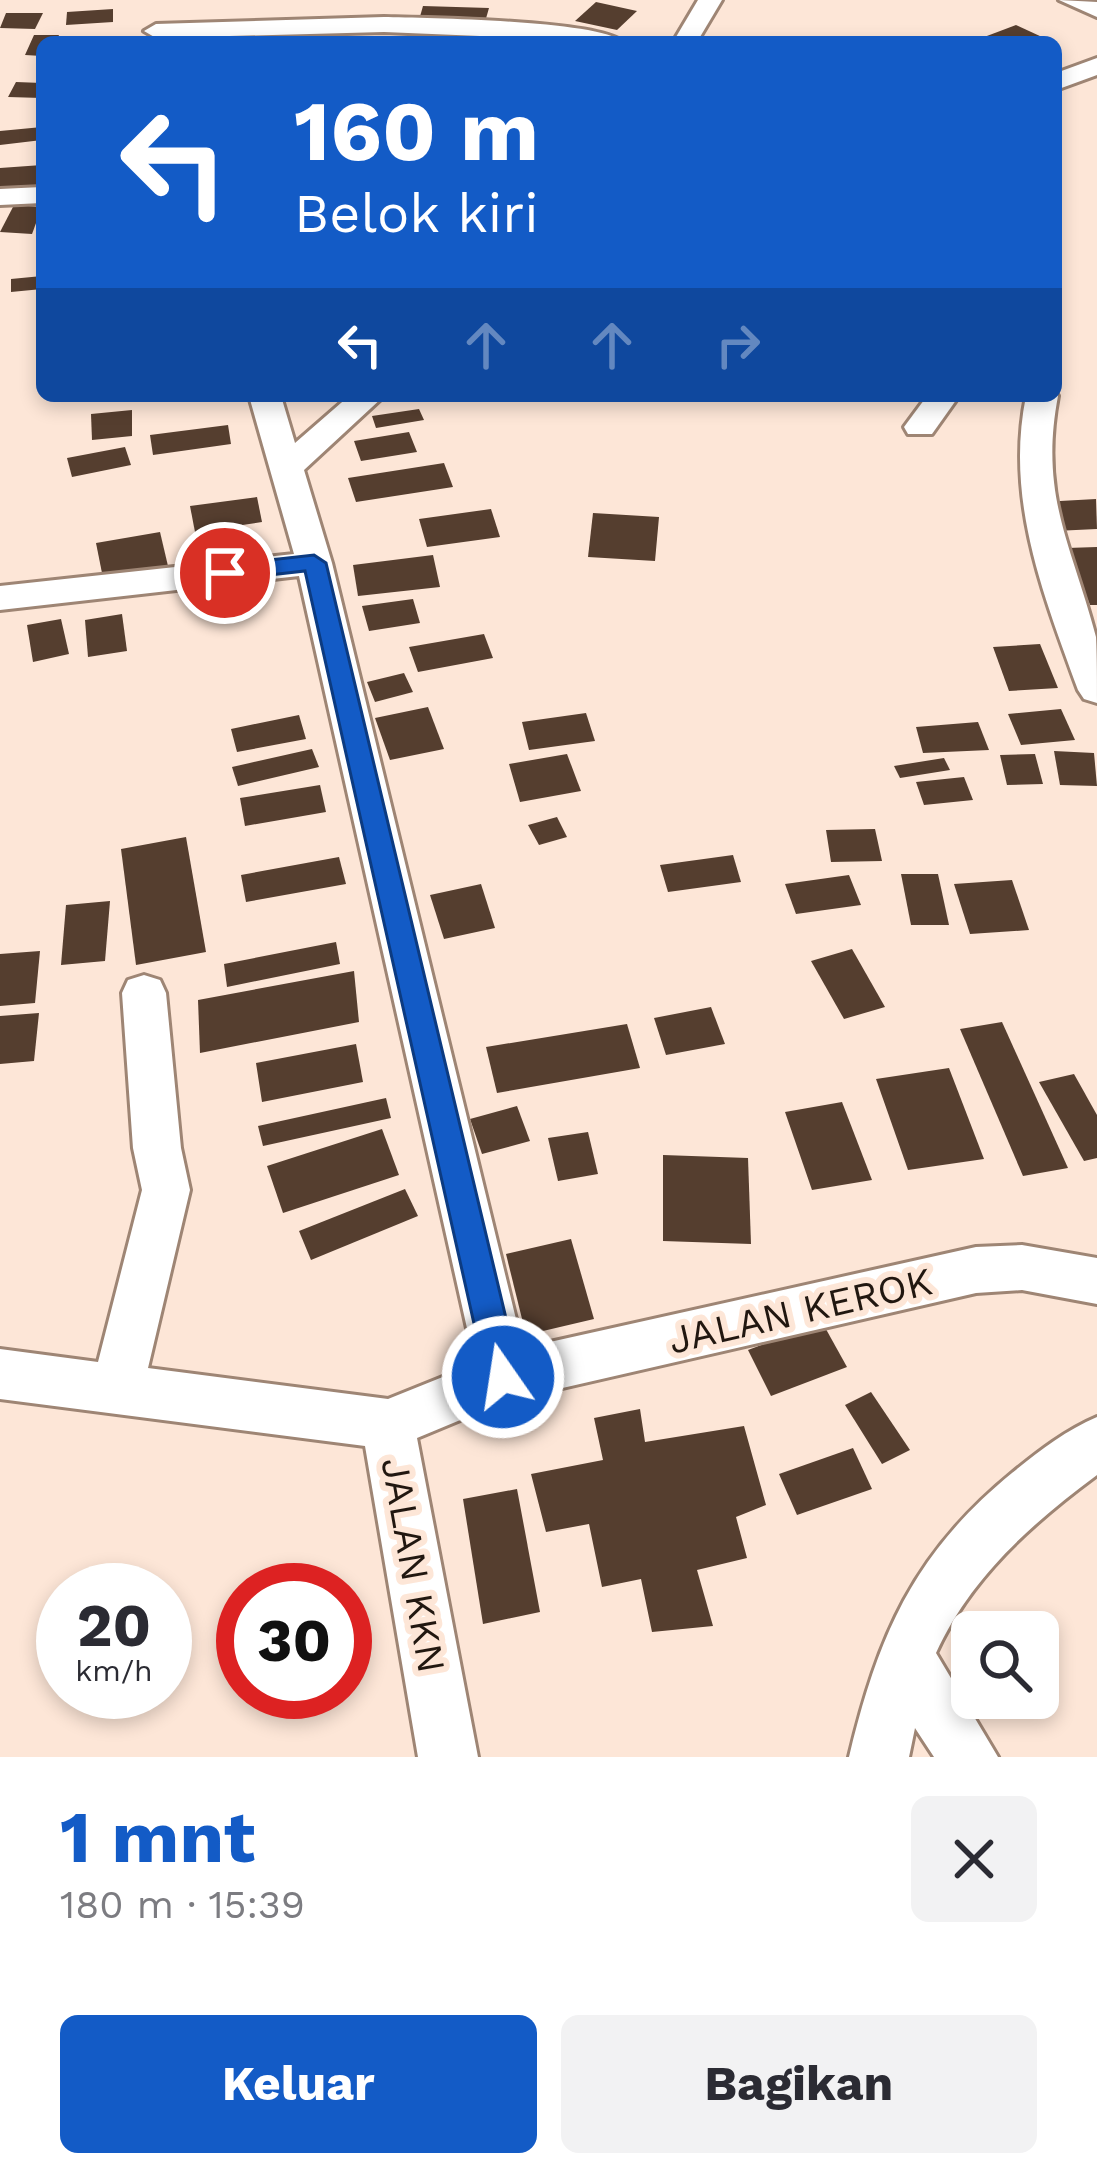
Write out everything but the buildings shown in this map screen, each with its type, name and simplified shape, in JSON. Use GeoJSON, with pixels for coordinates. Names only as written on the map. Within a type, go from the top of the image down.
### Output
{"type":"FeatureCollection","features":[{"type":"Feature","properties":{"kind":"street"},"geometry":{"type":"LineString","coordinates":[[146,0],[158,36]]}},
{"type":"Feature","properties":{"kind":"street"},"geometry":{"type":"LineString","coordinates":[[404,25],[424,0]]}},
{"type":"Feature","properties":{"kind":"street"},"geometry":{"type":"LineString","coordinates":[[689,36],[710,0]]}},
{"type":"Feature","properties":{"kind":"street"},"geometry":{"type":"LineString","coordinates":[[1071,0],[1097,10]]}},
{"type":"Feature","properties":{"kind":"street"},"geometry":{"type":"LineString","coordinates":[[167,36],[278,24],[404,25],[538,36]]}},
{"type":"Feature","properties":{"kind":"street"},"geometry":{"type":"LineString","coordinates":[[1062,80],[1097,66]]}},
{"type":"Feature","properties":{"kind":"street"},"geometry":{"type":"LineString","coordinates":[[0,197],[36,194]]}},
{"type":"Feature","properties":{"kind":"street"},"geometry":{"type":"LineString","coordinates":[[267,402],[314,563],[503,1377]]}},
{"type":"Feature","properties":{"kind":"street"},"geometry":{"type":"LineString","coordinates":[[287,467],[361,402]]}},
{"type":"Feature","properties":{"kind":"street"},"geometry":{"type":"LineString","coordinates":[[920,428],[939,402]]}},
{"type":"Feature","properties":{"kind":"street"},"geometry":{"type":"LineString","coordinates":[[1040,402],[1032,429],[1032,482],[1084,621],[1097,690]]}},
{"type":"Feature","properties":{"kind":"street"},"geometry":{"type":"LineString","coordinates":[[0,598],[314,563]]}},
{"type":"Feature","properties":{"kind":"street"},"geometry":{"type":"LineString","coordinates":[[117,1389],[166,1190],[157,1148],[144,993]]}},
{"type":"Feature","properties":{"kind":"street","name":"JALAN KEROK"},"geometry":{"type":"LineString","coordinates":[[503,1377],[1009,1264],[1097,1281]]}},
{"type":"Feature","properties":{"kind":"street"},"geometry":{"type":"LineString","coordinates":[[0,1374],[388,1424]]}},
{"type":"Feature","properties":{"kind":"street","name":"JALAN KKN"},"geometry":{"type":"LineString","coordinates":[[448,1757],[388,1424],[503,1377]]}},
{"type":"Feature","properties":{"kind":"street"},"geometry":{"type":"LineString","coordinates":[[879,1757],[905,1657],[948,1575],[1009,1506],[1097,1443]]}},
{"type":"Feature","properties":{"kind":"street"},"geometry":{"type":"LineString","coordinates":[[905,1657],[968,1757]]}},
{"type":"Feature","properties":{"kind":"route"},"geometry":{"type":"LineString","coordinates":[[225,573],[314,563],[503,1377]]}}]}
